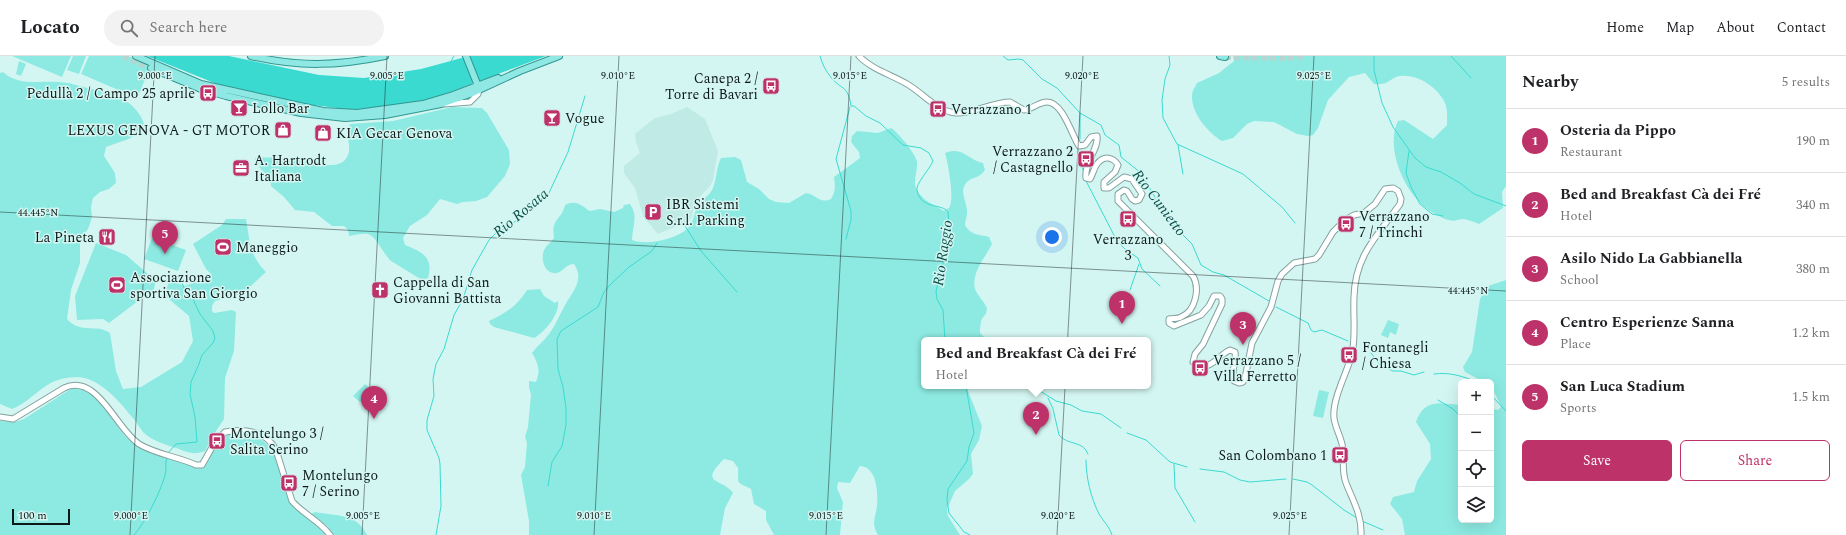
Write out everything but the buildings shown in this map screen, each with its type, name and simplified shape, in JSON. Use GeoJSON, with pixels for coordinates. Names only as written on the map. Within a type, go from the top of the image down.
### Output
{"type":"FeatureCollection","features":[{"type":"Feature","properties":{"kind":"main road"},"geometry":{"type":"LineString","coordinates":[[136,56],[202,84],[324,111],[357,113],[424,104],[559,56]]}},
{"type":"Feature","properties":{"kind":"main road"},"geometry":{"type":"LineString","coordinates":[[251,56],[282,62],[316,65],[350,62],[385,56]]}},
{"type":"Feature","properties":{"kind":"main road"},"geometry":{"type":"LineString","coordinates":[[466,56],[478,86]]}},
{"type":"Feature","properties":{"kind":"main road"},"geometry":{"type":"LineString","coordinates":[[1220,56],[1225,56]]}},
{"type":"Feature","properties":{"kind":"main road"},"geometry":{"type":"LineString","coordinates":[[151,68],[202,90],[323,116],[345,118],[385,115],[441,104],[478,86]]}},
{"type":"Feature","properties":{"kind":"street"},"geometry":{"type":"LineString","coordinates":[[859,56],[882,71],[908,84],[935,105],[952,112],[966,112],[986,106],[1010,102],[1024,110],[1048,102],[1052,103],[1068,122],[1079,146],[1085,145],[1091,137],[1097,136],[1097,141],[1086,167],[1086,178],[1090,179],[1097,164],[1103,159],[1115,159],[1118,168],[1104,182],[1104,188],[1109,188],[1124,177],[1132,179],[1142,194],[1139,200],[1134,201],[1127,191],[1124,190],[1118,194],[1118,201],[1193,276],[1196,282],[1196,297],[1188,311],[1182,316],[1169,319],[1168,323],[1174,326],[1201,315],[1209,306],[1214,296],[1220,296],[1222,299],[1222,304],[1203,344],[1195,354],[1193,362],[1197,364],[1211,364],[1216,362],[1225,352],[1230,350],[1235,352],[1236,357],[1232,375],[1234,381],[1239,383],[1243,382],[1245,378],[1252,343],[1271,307],[1278,281],[1288,268],[1294,263],[1315,259],[1333,232],[1344,221],[1354,215],[1364,213],[1375,204],[1385,189],[1395,189],[1401,196],[1400,204],[1362,256],[1359,267],[1354,296],[1355,323],[1352,353],[1336,403],[1334,417],[1342,444],[1343,472],[1358,510],[1361,535]]}},
{"type":"Feature","properties":{"kind":"street"},"geometry":{"type":"LineString","coordinates":[[0,417],[13,419],[64,388],[79,384],[96,394],[125,432],[139,444],[196,466],[202,465],[215,442],[225,432],[243,431],[262,435],[272,443],[292,501],[297,507],[326,529],[330,535]]}},
{"type":"Feature","properties":{"kind":"shaded area"},"geometry":{"type":"Polygon","coordinates":[[[12,56],[71,56],[62,77],[12,56]]]}},
{"type":"Feature","properties":{"kind":"shaded area"},"geometry":{"type":"Polygon","coordinates":[[[73,56],[86,56],[79,74],[67,70],[73,56]]]}},
{"type":"Feature","properties":{"kind":"shaded area"},"geometry":{"type":"Polygon","coordinates":[[[89,56],[128,56],[151,66],[137,98],[81,74],[89,56]]]}},
{"type":"Feature","properties":{"kind":"shaded area"},"geometry":{"type":"Polygon","coordinates":[[[147,56],[229,56],[319,75],[364,78],[421,69],[469,56],[546,56],[434,98],[404,104],[353,110],[305,104],[217,84],[147,56]]]}},
{"type":"Feature","properties":{"kind":"shaded area"},"geometry":{"type":"Polygon","coordinates":[[[1233,56],[1506,56],[1506,186],[1502,192],[1503,208],[1479,224],[1464,219],[1451,221],[1432,212],[1422,205],[1414,196],[1406,184],[1396,158],[1394,132],[1398,121],[1404,120],[1433,139],[1447,125],[1447,110],[1441,96],[1436,90],[1425,82],[1413,77],[1400,76],[1383,84],[1374,84],[1365,73],[1349,77],[1328,100],[1318,128],[1313,135],[1308,136],[1297,134],[1274,122],[1254,121],[1247,124],[1233,138],[1222,141],[1211,133],[1201,122],[1194,109],[1192,94],[1197,83],[1219,73],[1234,61],[1233,56]]]}},
{"type":"Feature","properties":{"kind":"shaded area"},"geometry":{"type":"Polygon","coordinates":[[[19,61],[26,64],[21,76],[16,74],[19,61]]]}},
{"type":"Feature","properties":{"kind":"shaded area"},"geometry":{"type":"Polygon","coordinates":[[[3,72],[22,81],[66,83],[115,95],[130,103],[136,109],[145,126],[133,137],[106,147],[104,156],[115,173],[116,183],[109,189],[100,192],[93,198],[91,207],[92,217],[89,227],[80,242],[80,263],[71,290],[67,319],[78,327],[99,329],[110,333],[116,371],[123,389],[141,387],[182,362],[193,341],[189,316],[164,295],[170,280],[185,286],[212,275],[206,269],[193,244],[222,225],[226,219],[246,219],[253,254],[260,266],[266,272],[243,293],[215,301],[212,306],[212,311],[214,313],[232,310],[236,312],[234,351],[225,378],[224,419],[205,451],[198,453],[189,452],[151,438],[143,432],[135,420],[115,397],[100,385],[84,378],[65,378],[55,381],[47,385],[21,405],[12,409],[0,404],[0,73],[3,72]]]}},
{"type":"Feature","properties":{"kind":"shaded area"},"geometry":{"type":"Polygon","coordinates":[[[452,107],[482,108],[487,113],[509,150],[510,164],[505,176],[487,197],[476,201],[457,204],[440,199],[427,215],[410,226],[403,238],[405,245],[417,250],[428,260],[428,278],[422,280],[391,261],[371,235],[364,234],[349,236],[348,230],[344,226],[332,226],[314,212],[295,210],[284,197],[271,186],[268,178],[256,162],[255,158],[271,158],[298,160],[324,165],[338,164],[343,162],[349,153],[348,129],[350,124],[393,121],[452,107]]]}},
{"type":"Feature","properties":{"kind":"shaded area"},"geometry":{"type":"Polygon","coordinates":[[[687,107],[705,119],[718,151],[713,180],[710,186],[694,203],[692,217],[689,221],[658,234],[643,216],[635,188],[624,173],[624,166],[640,153],[635,134],[655,118],[671,114],[687,107]]]}},
{"type":"Feature","properties":{"kind":"shaded area"},"geometry":{"type":"Polygon","coordinates":[[[891,128],[898,134],[916,158],[917,166],[915,183],[919,194],[933,205],[944,211],[949,208],[951,203],[949,172],[945,153],[951,151],[961,152],[983,163],[985,170],[980,175],[967,182],[963,189],[967,209],[965,225],[967,229],[973,233],[989,237],[992,244],[979,266],[974,283],[976,291],[987,308],[986,314],[982,319],[980,326],[980,333],[984,337],[921,337],[921,389],[967,389],[982,426],[979,440],[971,454],[973,474],[955,491],[947,509],[948,516],[960,535],[878,535],[874,523],[877,507],[877,487],[870,471],[866,467],[860,466],[850,483],[838,482],[837,488],[843,502],[840,535],[774,535],[766,520],[766,511],[754,504],[751,489],[738,482],[738,468],[733,461],[724,459],[716,467],[713,477],[733,493],[725,508],[720,535],[529,535],[529,521],[521,475],[525,467],[527,443],[525,437],[528,427],[531,395],[529,381],[536,382],[539,370],[532,353],[553,328],[578,282],[577,270],[574,264],[569,265],[557,273],[553,273],[549,272],[544,266],[543,262],[544,250],[554,238],[553,231],[555,223],[565,205],[569,203],[576,203],[590,211],[600,209],[614,212],[623,208],[624,205],[630,204],[635,218],[632,240],[638,242],[653,242],[676,236],[687,229],[692,221],[697,207],[713,188],[721,158],[735,157],[741,160],[747,182],[759,189],[769,199],[776,202],[789,203],[806,193],[821,200],[827,200],[831,199],[834,193],[834,177],[860,158],[859,152],[851,142],[852,136],[857,131],[878,133],[891,128]]]}},
{"type":"Feature","properties":{"kind":"shaded area"},"geometry":{"type":"Polygon","coordinates":[[[152,238],[186,250],[178,271],[144,259],[152,238]]]}},
{"type":"Feature","properties":{"kind":"shaded area","name":"Associazione sportiva San Giorgio"},"geometry":{"type":"Polygon","coordinates":[[[96,243],[126,255],[156,281],[154,289],[109,323],[103,319],[77,320],[75,296],[96,243]]]}},
{"type":"Feature","properties":{"kind":"shaded area"},"geometry":{"type":"Polygon","coordinates":[[[1506,280],[1506,535],[1405,535],[1402,519],[1390,504],[1393,497],[1414,492],[1417,481],[1431,459],[1430,444],[1416,422],[1419,414],[1424,409],[1428,406],[1440,403],[1458,405],[1458,523],[1494,523],[1494,409],[1498,410],[1501,407],[1494,392],[1494,379],[1478,379],[1465,372],[1463,367],[1472,352],[1480,299],[1488,286],[1506,280]]]}},
{"type":"Feature","properties":{"kind":"shaded area"},"geometry":{"type":"Polygon","coordinates":[[[540,289],[544,296],[555,303],[558,301],[557,311],[543,332],[534,338],[494,327],[490,324],[489,321],[511,308],[519,301],[527,290],[540,289]]]}},
{"type":"Feature","properties":{"kind":"shaded area"},"geometry":{"type":"Polygon","coordinates":[[[1388,320],[1399,324],[1396,335],[1390,332],[1388,338],[1381,335],[1388,320]]]}},
{"type":"Feature","properties":{"kind":"shaded area"},"geometry":{"type":"Polygon","coordinates":[[[365,384],[372,390],[360,402],[353,396],[365,384]]]}},
{"type":"Feature","properties":{"kind":"shaded area"},"geometry":{"type":"Polygon","coordinates":[[[72,388],[82,389],[91,393],[98,399],[122,432],[134,444],[161,456],[199,468],[206,465],[212,452],[224,437],[236,433],[257,437],[266,443],[273,451],[288,494],[295,507],[319,525],[326,535],[0,535],[0,421],[15,422],[24,419],[72,388]]]}},
{"type":"Feature","properties":{"kind":"shaded area"},"geometry":{"type":"Polygon","coordinates":[[[1319,390],[1329,392],[1323,418],[1313,416],[1319,390]]]}},
{"type":"Feature","properties":{"kind":"shaded area"},"geometry":{"type":"Polygon","coordinates":[[[315,512],[338,515],[352,519],[363,528],[367,535],[334,535],[327,526],[311,514],[315,512]]]}},
{"type":"Feature","properties":{"kind":"waterway"},"geometry":{"type":"LineString","coordinates":[[450,63],[454,56]]}},
{"type":"Feature","properties":{"kind":"waterway","name":"Rio Raggio"},"geometry":{"type":"LineString","coordinates":[[820,56],[828,74],[848,94],[851,106],[854,106],[866,116],[880,123],[903,145],[921,148],[929,153],[933,161],[918,184],[917,191],[923,201],[927,204],[945,209],[948,212],[949,223],[946,251],[936,291],[937,299],[943,310],[945,337]]}},
{"type":"Feature","properties":{"kind":"waterway","name":"Rio Cunietto"},"geometry":{"type":"LineString","coordinates":[[1003,56],[1008,60],[1023,60],[1042,79],[1057,88],[1080,113],[1101,125],[1105,135],[1119,145],[1121,157],[1141,173],[1165,215],[1172,220],[1178,230],[1192,244],[1201,265],[1213,272],[1224,275],[1269,301]]}},
{"type":"Feature","properties":{"kind":"waterway"},"geometry":{"type":"LineString","coordinates":[[1169,56],[1170,65],[1165,79],[1162,100],[1163,118],[1177,144],[1243,174],[1282,207],[1295,223]]}},
{"type":"Feature","properties":{"kind":"waterway"},"geometry":{"type":"LineString","coordinates":[[1374,56],[1374,70],[1382,103],[1393,127],[1415,158],[1426,167],[1441,172],[1460,183],[1474,194],[1506,206]]}},
{"type":"Feature","properties":{"kind":"waterway"},"geometry":{"type":"LineString","coordinates":[[1451,56],[1471,78]]}},
{"type":"Feature","properties":{"kind":"waterway","name":"Rio Rosata"},"geometry":{"type":"LineString","coordinates":[[436,535],[441,506],[440,464],[439,458],[427,430],[427,420],[434,396],[433,379],[436,364],[444,349],[454,315],[463,299],[472,270],[489,240],[497,232],[507,228],[548,195],[568,152],[585,96]]}},
{"type":"Feature","properties":{"kind":"waterway"},"geometry":{"type":"LineString","coordinates":[[846,239],[851,220],[851,211],[836,159],[850,107]]}},
{"type":"Feature","properties":{"kind":"waterway"},"geometry":{"type":"LineString","coordinates":[[1080,114],[1080,139]]}},
{"type":"Feature","properties":{"kind":"waterway"},"geometry":{"type":"LineString","coordinates":[[1178,145],[1183,174]]}},
{"type":"Feature","properties":{"kind":"waterway"},"geometry":{"type":"LineString","coordinates":[[1079,151],[1084,174]]}},
{"type":"Feature","properties":{"kind":"waterway"},"geometry":{"type":"LineString","coordinates":[[1409,151],[1406,173],[1411,187],[1420,204],[1432,214],[1443,216]]}},
{"type":"Feature","properties":{"kind":"waterway"},"geometry":{"type":"LineString","coordinates":[[1085,179],[1117,241],[1126,250],[1138,258],[1142,269],[1160,286]]}},
{"type":"Feature","properties":{"kind":"waterway"},"geometry":{"type":"LineString","coordinates":[[685,226],[701,251],[737,292]]}},
{"type":"Feature","properties":{"kind":"waterway"},"geometry":{"type":"LineString","coordinates":[[548,486],[552,462],[562,446],[566,425],[566,408],[563,387],[558,369],[557,339],[561,331],[598,307],[604,292],[610,285],[629,267],[652,251],[657,243]]}},
{"type":"Feature","properties":{"kind":"waterway"},"geometry":{"type":"LineString","coordinates":[[1130,290],[1139,264]]}},
{"type":"Feature","properties":{"kind":"waterway"},"geometry":{"type":"LineString","coordinates":[[168,453],[176,444],[197,442],[195,417],[190,394],[191,382],[202,355],[213,343],[215,338],[213,331],[200,314],[191,295],[185,290],[182,283]]}},
{"type":"Feature","properties":{"kind":"waterway","name":"Rio Cunietto"},"geometry":{"type":"LineString","coordinates":[[1276,307],[1308,323],[1311,330],[1314,332],[1322,330],[1348,341]]}},
{"type":"Feature","properties":{"kind":"waterway","name":"Rio Cunietto"},"geometry":{"type":"LineString","coordinates":[[1371,353],[1380,365],[1393,371],[1401,371],[1414,375],[1424,372]]}},
{"type":"Feature","properties":{"kind":"waterway"},"geometry":{"type":"LineString","coordinates":[[1434,374],[1456,375],[1469,379]]}},
{"type":"Feature","properties":{"kind":"waterway","name":"Rio Raggio"},"geometry":{"type":"LineString","coordinates":[[967,389],[974,433],[969,447],[967,461],[948,489],[947,500],[949,513],[964,532],[970,535]]}},
{"type":"Feature","properties":{"kind":"waterway"},"geometry":{"type":"LineString","coordinates":[[1035,389],[1056,401],[1071,405],[1082,411],[1101,414],[1121,428]]}},
{"type":"Feature","properties":{"kind":"waterway"},"geometry":{"type":"LineString","coordinates":[[1048,398],[1053,409],[1059,435],[1067,441],[1083,447],[1088,454]]}},
{"type":"Feature","properties":{"kind":"waterway"},"geometry":{"type":"LineString","coordinates":[[1494,398],[1506,411]]}},
{"type":"Feature","properties":{"kind":"waterway","name":"Rio Cunietto"},"geometry":{"type":"LineString","coordinates":[[1438,400],[1453,409],[1459,415]]}},
{"type":"Feature","properties":{"kind":"waterway"},"geometry":{"type":"LineString","coordinates":[[1127,433],[1146,440],[1170,462],[1187,467]]}},
{"type":"Feature","properties":{"kind":"waterway"},"geometry":{"type":"LineString","coordinates":[[134,535],[143,522],[162,485],[165,477],[167,458]]}},
{"type":"Feature","properties":{"kind":"waterway"},"geometry":{"type":"LineString","coordinates":[[1086,460],[1088,481],[1094,501],[1099,514],[1112,535]]}},
{"type":"Feature","properties":{"kind":"waterway"},"geometry":{"type":"LineString","coordinates":[[1174,464],[1175,488],[1195,522]]}},
{"type":"Feature","properties":{"kind":"waterway"},"geometry":{"type":"LineString","coordinates":[[1200,469],[1224,472],[1240,480],[1250,482],[1286,479]]}},
{"type":"Feature","properties":{"kind":"waterway"},"geometry":{"type":"LineString","coordinates":[[1293,479],[1307,482],[1312,485],[1344,510],[1357,518]]}},
{"type":"Feature","properties":{"kind":"waterway"},"geometry":{"type":"LineString","coordinates":[[1362,521],[1383,530]]}},
{"type":"Feature","properties":{"kind":"tunnel"},"geometry":{"type":"LineString","coordinates":[[123,56],[151,68]]}},
{"type":"Feature","properties":{"kind":"tunnel"},"geometry":{"type":"LineString","coordinates":[[1225,57],[1284,58],[1304,56]]}},
{"type":"Feature","properties":{"kind":"place","name":"Canepa 2 / Torre di Bavari"},"geometry":{"type":"Point","coordinates":[771,86]}},
{"type":"Feature","properties":{"kind":"place","name":"Pedullà 2 / Campo 25 aprile"},"geometry":{"type":"Point","coordinates":[208,93]}},
{"type":"Feature","properties":{"kind":"place","name":"Lollo Bar"},"geometry":{"type":"Point","coordinates":[239,108]}},
{"type":"Feature","properties":{"kind":"place","name":"Verrazzano 1"},"geometry":{"type":"Point","coordinates":[938,109]}},
{"type":"Feature","properties":{"kind":"place","name":"Vogue"},"geometry":{"type":"Point","coordinates":[552,118]}},
{"type":"Feature","properties":{"kind":"place","name":"LEXUS GENOVA - GT MOTOR"},"geometry":{"type":"Point","coordinates":[283,130]}},
{"type":"Feature","properties":{"kind":"place","name":"KIA Gecar Genova"},"geometry":{"type":"Point","coordinates":[323,133]}},
{"type":"Feature","properties":{"kind":"place","name":"Verrazzano 2 / Castagnello"},"geometry":{"type":"Point","coordinates":[1086,159]}},
{"type":"Feature","properties":{"kind":"place","name":"A. Hartrodt Italiana"},"geometry":{"type":"Point","coordinates":[241,168]}},
{"type":"Feature","properties":{"kind":"place","name":"IBR Sistemi S.r.l. Parking"},"geometry":{"type":"Point","coordinates":[653,212]}},
{"type":"Feature","properties":{"kind":"place","name":"Verrazzano 3"},"geometry":{"type":"Point","coordinates":[1128,219]}},
{"type":"Feature","properties":{"kind":"place","name":"Verrazzano 7 / Trinchi"},"geometry":{"type":"Point","coordinates":[1346,224]}},
{"type":"Feature","properties":{"kind":"place","name":"La Pineta"},"geometry":{"type":"Point","coordinates":[107,237]}},
{"type":"Feature","properties":{"kind":"place","name":"Maneggio"},"geometry":{"type":"Point","coordinates":[223,247]}},
{"type":"Feature","properties":{"kind":"place","name":"San Luca Stadium"},"geometry":{"type":"Point","coordinates":[165,254]}},
{"type":"Feature","properties":{"kind":"place","name":"Associazione sportiva San Giorgio"},"geometry":{"type":"Point","coordinates":[117,285]}},
{"type":"Feature","properties":{"kind":"place","name":"Cappella di San Giovanni Battista"},"geometry":{"type":"Point","coordinates":[380,290]}},
{"type":"Feature","properties":{"kind":"place","name":"Osteria da Pippo"},"geometry":{"type":"Point","coordinates":[1122,324]}},
{"type":"Feature","properties":{"kind":"place","name":"Asilo Nido La Gabbianella"},"geometry":{"type":"Point","coordinates":[1243,345]}},
{"type":"Feature","properties":{"kind":"place","name":"Fontanegli / Chiesa"},"geometry":{"type":"Point","coordinates":[1349,355]}},
{"type":"Feature","properties":{"kind":"place","name":"Verrazzano 5 / Villa Ferretto"},"geometry":{"type":"Point","coordinates":[1200,368]}},
{"type":"Feature","properties":{"kind":"place","name":"Centro Esperienze Sanna"},"geometry":{"type":"Point","coordinates":[374,419]}},
{"type":"Feature","properties":{"kind":"place","name":"Bed and Breakfast Cà dei Fré"},"geometry":{"type":"Point","coordinates":[1036,435]}},
{"type":"Feature","properties":{"kind":"place","name":"Montelungo 3 / Salita Serino"},"geometry":{"type":"Point","coordinates":[217,441]}},
{"type":"Feature","properties":{"kind":"place","name":"San Colombano 1"},"geometry":{"type":"Point","coordinates":[1340,455]}},
{"type":"Feature","properties":{"kind":"place","name":"Montelungo 7 / Serino"},"geometry":{"type":"Point","coordinates":[289,483]}}]}
